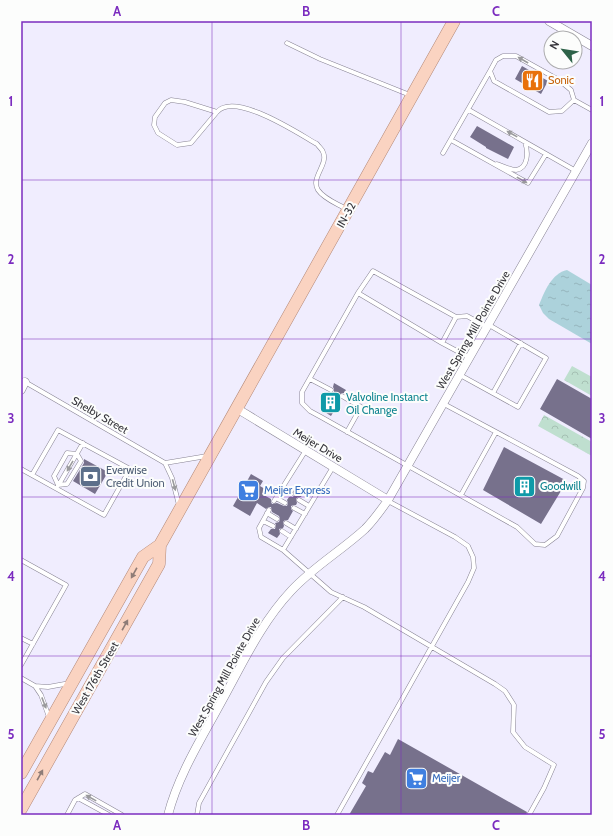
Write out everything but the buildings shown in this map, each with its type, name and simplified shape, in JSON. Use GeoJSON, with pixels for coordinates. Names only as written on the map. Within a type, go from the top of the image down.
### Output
{"type":"FeatureCollection","features":[{"type":"Feature","properties":{"kind":"main road","name":"IN-32"},"geometry":{"type":"LineString","coordinates":[[236,408],[454,21]]}},
{"type":"Feature","properties":{"kind":"main road","name":"West 176th Street"},"geometry":{"type":"LineString","coordinates":[[21,773],[143,557],[160,545],[236,408]]}},
{"type":"Feature","properties":{"kind":"main road","name":"West 176th Street"},"geometry":{"type":"LineString","coordinates":[[21,809],[159,564],[160,545]]}},
{"type":"Feature","properties":{"kind":"street"},"geometry":{"type":"LineString","coordinates":[[549,21],[592,46]]}},
{"type":"Feature","properties":{"kind":"street","name":"West Spring Mill Pointe Drive"},"geometry":{"type":"LineString","coordinates":[[168,815],[172,800],[182,776],[254,643],[290,591],[308,573],[365,528],[388,500],[592,143]]}},
{"type":"Feature","properties":{"kind":"street"},"geometry":{"type":"LineString","coordinates":[[21,390],[25,382]]}},
{"type":"Feature","properties":{"kind":"street","name":"Meijer Drive"},"geometry":{"type":"LineString","coordinates":[[236,408],[388,500]]}},
{"type":"Feature","properties":{"kind":"lane"},"geometry":{"type":"LineString","coordinates":[[287,43],[320,59],[412,96]]}},
{"type":"Feature","properties":{"kind":"lane"},"geometry":{"type":"LineString","coordinates":[[443,153],[469,110],[496,60],[503,56],[516,56],[559,80],[571,90],[574,100],[592,110]]}},
{"type":"Feature","properties":{"kind":"lane"},"geometry":{"type":"LineString","coordinates":[[490,71],[494,81],[549,112],[562,111],[574,100]]}},
{"type":"Feature","properties":{"kind":"lane"},"geometry":{"type":"LineString","coordinates":[[217,112],[186,102],[171,100],[165,103],[155,117],[154,125],[158,133],[177,145],[191,143],[220,109],[229,106],[258,112],[318,144],[323,152],[324,159],[316,180],[317,189],[322,194],[348,210]]}},
{"type":"Feature","properties":{"kind":"lane"},"geometry":{"type":"LineString","coordinates":[[469,110],[576,171]]}},
{"type":"Feature","properties":{"kind":"lane"},"geometry":{"type":"LineString","coordinates":[[451,140],[528,184],[546,154]]}},
{"type":"Feature","properties":{"kind":"lane"},"geometry":{"type":"LineString","coordinates":[[486,160],[514,170],[521,168],[527,159],[528,150],[525,142]]}},
{"type":"Feature","properties":{"kind":"lane"},"geometry":{"type":"LineString","coordinates":[[444,404],[578,476],[584,481],[583,488],[557,536],[545,545],[535,544],[517,527],[310,411],[302,403],[302,392],[358,293],[373,271],[456,317],[467,316],[521,343],[546,358],[518,408],[460,375]]}},
{"type":"Feature","properties":{"kind":"lane"},"geometry":{"type":"LineString","coordinates":[[358,293],[470,358]]}},
{"type":"Feature","properties":{"kind":"lane"},"geometry":{"type":"LineString","coordinates":[[442,343],[456,317]]}},
{"type":"Feature","properties":{"kind":"lane"},"geometry":{"type":"LineString","coordinates":[[493,393],[521,343]]}},
{"type":"Feature","properties":{"kind":"lane"},"geometry":{"type":"LineString","coordinates":[[310,379],[331,390]]}},
{"type":"Feature","properties":{"kind":"lane","name":"Shelby Street"},"geometry":{"type":"LineString","coordinates":[[25,382],[165,463]]}},
{"type":"Feature","properties":{"kind":"lane"},"geometry":{"type":"LineString","coordinates":[[342,396],[361,407],[347,432]]}},
{"type":"Feature","properties":{"kind":"lane"},"geometry":{"type":"LineString","coordinates":[[21,469],[32,475],[57,487],[104,515],[130,469],[58,430],[32,475]]}},
{"type":"Feature","properties":{"kind":"lane"},"geometry":{"type":"LineString","coordinates":[[461,495],[496,432]]}},
{"type":"Feature","properties":{"kind":"lane"},"geometry":{"type":"LineString","coordinates":[[57,487],[83,443]]}},
{"type":"Feature","properties":{"kind":"lane"},"geometry":{"type":"LineString","coordinates":[[286,503],[275,499],[306,450]]}},
{"type":"Feature","properties":{"kind":"lane"},"geometry":{"type":"LineString","coordinates":[[57,487],[54,476],[67,453],[77,454]]}},
{"type":"Feature","properties":{"kind":"lane"},"geometry":{"type":"LineString","coordinates":[[57,487],[67,484],[81,461],[77,454]]}},
{"type":"Feature","properties":{"kind":"lane"},"geometry":{"type":"LineString","coordinates":[[180,509],[172,478],[165,463],[210,456]]}},
{"type":"Feature","properties":{"kind":"lane"},"geometry":{"type":"LineString","coordinates":[[283,550],[333,466]]}},
{"type":"Feature","properties":{"kind":"lane"},"geometry":{"type":"LineString","coordinates":[[282,489],[290,494]]}},
{"type":"Feature","properties":{"kind":"lane"},"geometry":{"type":"LineString","coordinates":[[299,500],[309,506]]}},
{"type":"Feature","properties":{"kind":"lane"},"geometry":{"type":"LineString","coordinates":[[337,815],[432,647],[468,582],[474,568],[473,557],[468,546],[455,536],[388,500]]}},
{"type":"Feature","properties":{"kind":"lane"},"geometry":{"type":"LineString","coordinates":[[294,508],[305,514]]}},
{"type":"Feature","properties":{"kind":"lane"},"geometry":{"type":"LineString","coordinates":[[277,519],[268,512],[259,528],[261,537],[283,550],[331,592],[364,608],[505,691],[514,705],[513,732],[525,747],[554,765],[544,788],[529,815]]}},
{"type":"Feature","properties":{"kind":"lane"},"geometry":{"type":"LineString","coordinates":[[263,521],[273,526]]}},
{"type":"Feature","properties":{"kind":"lane"},"geometry":{"type":"LineString","coordinates":[[286,523],[296,529]]}},
{"type":"Feature","properties":{"kind":"lane"},"geometry":{"type":"LineString","coordinates":[[282,531],[291,537]]}},
{"type":"Feature","properties":{"kind":"lane"},"geometry":{"type":"LineString","coordinates":[[21,560],[66,585],[21,665]]}},
{"type":"Feature","properties":{"kind":"lane"},"geometry":{"type":"LineString","coordinates":[[197,815],[199,803],[269,678],[283,658],[343,597]]}},
{"type":"Feature","properties":{"kind":"lane"},"geometry":{"type":"LineString","coordinates":[[21,638],[33,644]]}},
{"type":"Feature","properties":{"kind":"lane"},"geometry":{"type":"LineString","coordinates":[[21,654],[26,657]]}},
{"type":"Feature","properties":{"kind":"lane"},"geometry":{"type":"LineString","coordinates":[[21,678],[35,686],[48,687],[72,683]]}},
{"type":"Feature","properties":{"kind":"lane"},"geometry":{"type":"LineString","coordinates":[[35,686],[41,695],[50,721]]}},
{"type":"Feature","properties":{"kind":"lane"},"geometry":{"type":"LineString","coordinates":[[67,815],[75,800],[85,794],[122,815]]}},
{"type":"Feature","properties":{"kind":"lane"},"geometry":{"type":"LineString","coordinates":[[78,798],[109,815]]}},
{"type":"Feature","properties":{"kind":"green space"},"geometry":{"type":"Polygon","coordinates":[[[572,366],[592,377],[592,396],[564,380],[572,366]]]}},
{"type":"Feature","properties":{"kind":"green space"},"geometry":{"type":"Polygon","coordinates":[[[544,415],[592,442],[592,456],[538,426],[544,415]]]}},
{"type":"Feature","properties":{"kind":"water"},"geometry":{"type":"Polygon","coordinates":[[[567,270],[592,285],[592,344],[549,319],[543,313],[539,305],[546,289],[553,279],[557,275],[567,270]]]}},
{"type":"Feature","properties":{"kind":"place","name":"Sonic"},"geometry":{"type":"Point","coordinates":[532,80]}},
{"type":"Feature","properties":{"kind":"place","name":"Valvoline Instanct Oil Change"},"geometry":{"type":"Point","coordinates":[331,403]}},
{"type":"Feature","properties":{"kind":"place","name":"Everwise Credit Union"},"geometry":{"type":"Point","coordinates":[90,476]}},
{"type":"Feature","properties":{"kind":"place","name":"Goodwill"},"geometry":{"type":"Point","coordinates":[525,486]}},
{"type":"Feature","properties":{"kind":"place","name":"Meijer Express"},"geometry":{"type":"Point","coordinates":[249,490]}},
{"type":"Feature","properties":{"kind":"place","name":"Meijer"},"geometry":{"type":"Point","coordinates":[416,778]}}]}
